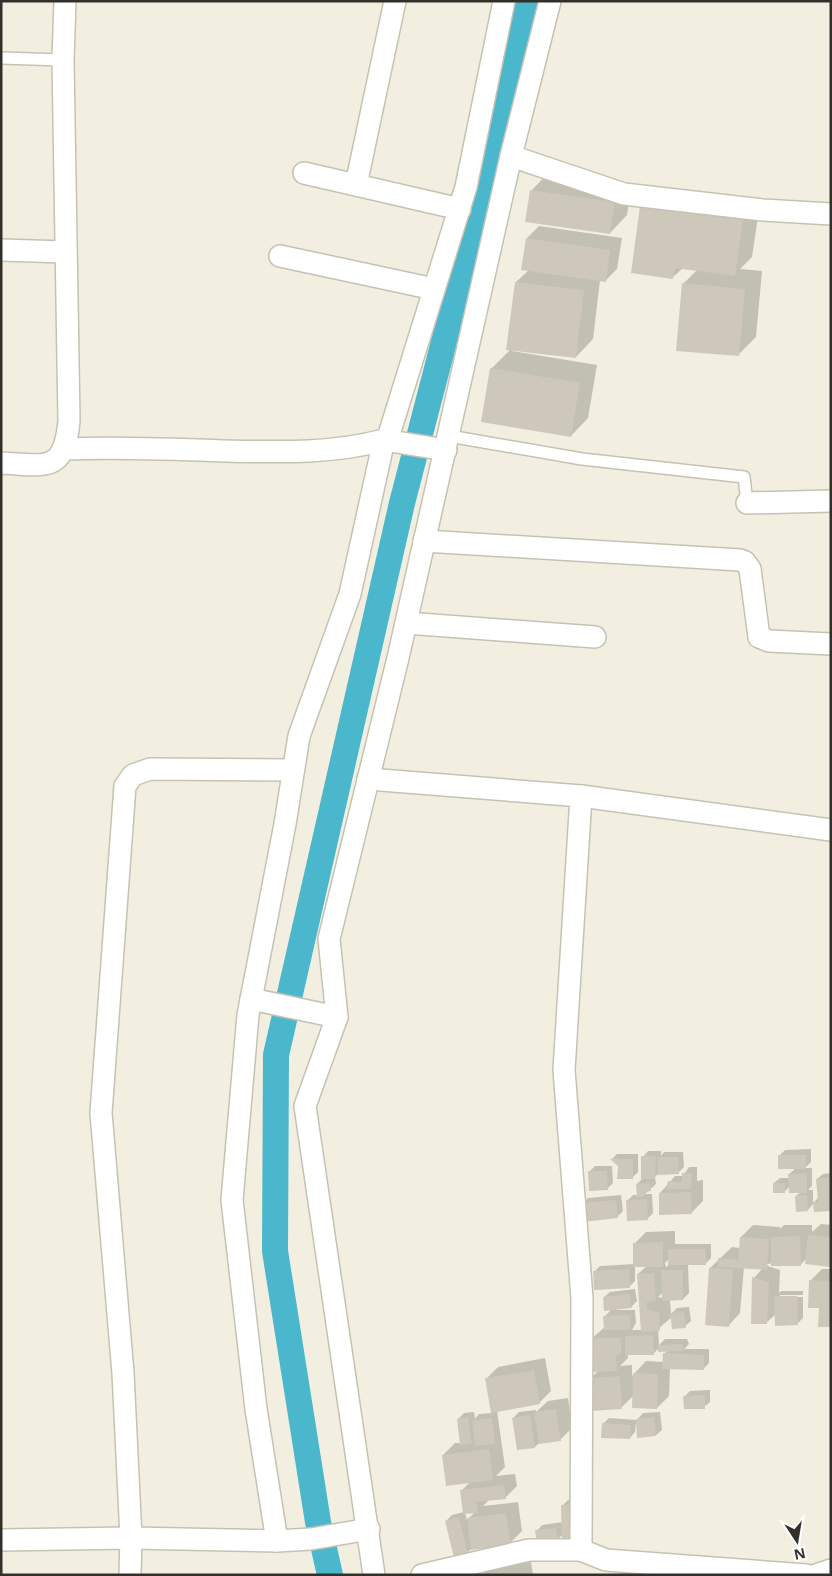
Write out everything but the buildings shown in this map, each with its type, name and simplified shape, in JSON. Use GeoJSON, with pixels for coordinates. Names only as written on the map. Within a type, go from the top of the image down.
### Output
{"type":"FeatureCollection","features":[{"type":"Feature","properties":{"kind":"street"},"geometry":{"type":"LineString","coordinates":[[1,463],[42,464],[54,462],[64,449],[69,421],[62,60],[65,1]]}},
{"type":"Feature","properties":{"kind":"street"},"geometry":{"type":"LineString","coordinates":[[356,185],[395,1]]}},
{"type":"Feature","properties":{"kind":"street"},"geometry":{"type":"LineString","coordinates":[[277,1541],[256,1409],[232,1200],[251,998],[285,824],[298,736],[350,594],[434,288],[460,209],[504,1]]}},
{"type":"Feature","properties":{"kind":"street"},"geometry":{"type":"LineString","coordinates":[[374,1575],[362,1530],[305,1106],[329,1015],[329,939],[406,623],[443,445],[511,156],[550,1]]}},
{"type":"Feature","properties":{"kind":"street"},"geometry":{"type":"LineString","coordinates":[[511,156],[624,194],[763,210],[831,214]]}},
{"type":"Feature","properties":{"kind":"street"},"geometry":{"type":"LineString","coordinates":[[304,173],[460,209]]}},
{"type":"Feature","properties":{"kind":"street"},"geometry":{"type":"LineString","coordinates":[[1,250],[65,252]]}},
{"type":"Feature","properties":{"kind":"street"},"geometry":{"type":"LineString","coordinates":[[280,256],[434,288]]}},
{"type":"Feature","properties":{"kind":"street"},"geometry":{"type":"LineString","coordinates":[[64,449],[108,447],[289,453],[353,448],[391,441],[443,445]]}},
{"type":"Feature","properties":{"kind":"street"},"geometry":{"type":"LineString","coordinates":[[747,503],[831,501]]}},
{"type":"Feature","properties":{"kind":"street"},"geometry":{"type":"LineString","coordinates":[[424,541],[740,560],[745,562],[750,569],[759,637],[769,641],[831,644]]}},
{"type":"Feature","properties":{"kind":"street"},"geometry":{"type":"LineString","coordinates":[[406,623],[596,637]]}},
{"type":"Feature","properties":{"kind":"street"},"geometry":{"type":"LineString","coordinates":[[130,1575],[131,1538],[123,1373],[101,1113],[125,786],[134,775],[150,770],[294,770]]}},
{"type":"Feature","properties":{"kind":"street"},"geometry":{"type":"LineString","coordinates":[[368,779],[581,796],[831,830]]}},
{"type":"Feature","properties":{"kind":"street"},"geometry":{"type":"LineString","coordinates":[[581,796],[564,1070],[582,1298],[581,1550]]}},
{"type":"Feature","properties":{"kind":"street"},"geometry":{"type":"LineString","coordinates":[[251,998],[329,1015]]}},
{"type":"Feature","properties":{"kind":"street"},"geometry":{"type":"LineString","coordinates":[[1,1540],[131,1538],[277,1541],[311,1539],[362,1530]]}},
{"type":"Feature","properties":{"kind":"street"},"geometry":{"type":"LineString","coordinates":[[422,1575],[529,1550],[581,1550],[606,1560],[806,1575]]}},
{"type":"Feature","properties":{"kind":"street"},"geometry":{"type":"LineString","coordinates":[[816,1575],[831,1570]]}},
{"type":"Feature","properties":{"kind":"lane"},"geometry":{"type":"LineString","coordinates":[[1,58],[62,60]]}},
{"type":"Feature","properties":{"kind":"lane"},"geometry":{"type":"LineString","coordinates":[[443,445],[744,477],[747,503]]}},
{"type":"Feature","properties":{"kind":"waterway"},"geometry":{"type":"LineString","coordinates":[[330,1575],[318,1522],[275,1251],[276,1055],[402,503],[484,188],[529,1]]}}]}
